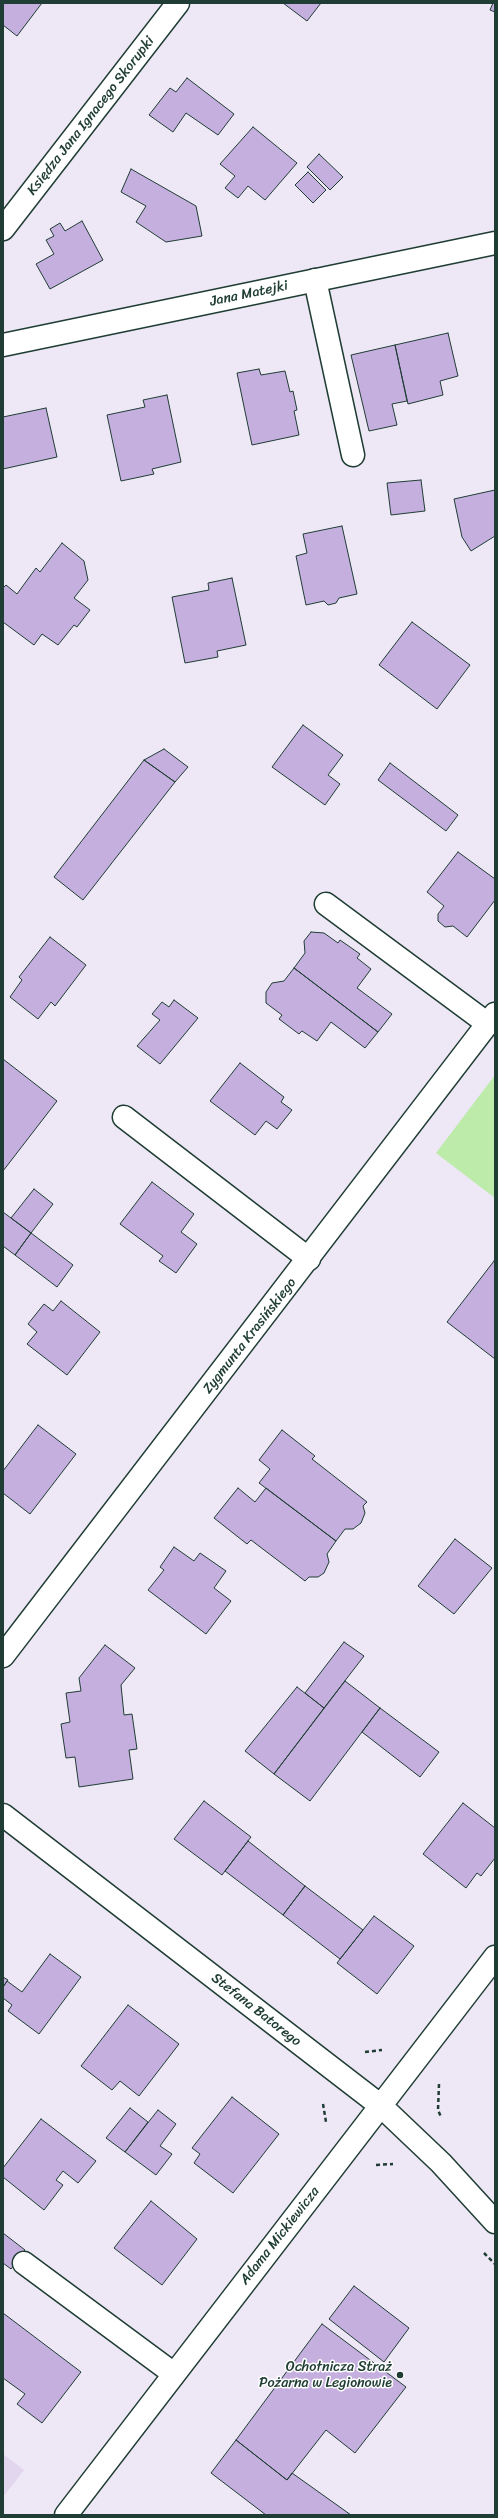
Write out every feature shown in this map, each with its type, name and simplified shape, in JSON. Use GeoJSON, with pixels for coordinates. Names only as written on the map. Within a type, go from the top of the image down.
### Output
{"type":"FeatureCollection","features":[{"type":"Feature","properties":{"kind":"street","name":"Księdza Jana Ignacego Skorupki"},"geometry":{"type":"LineString","coordinates":[[3,230],[178,3]]}},
{"type":"Feature","properties":{"kind":"street","name":"Jana Matejki"},"geometry":{"type":"LineString","coordinates":[[3,345],[495,243]]}},
{"type":"Feature","properties":{"kind":"street"},"geometry":{"type":"LineString","coordinates":[[315,280],[352,455]]}},
{"type":"Feature","properties":{"kind":"street"},"geometry":{"type":"LineString","coordinates":[[326,904],[491,1019]]}},
{"type":"Feature","properties":{"kind":"street","name":"Zygmunta Krasińskiego"},"geometry":{"type":"LineString","coordinates":[[3,1656],[309,1259],[491,1019]]}},
{"type":"Feature","properties":{"kind":"street"},"geometry":{"type":"LineString","coordinates":[[124,1117],[309,1259]]}},
{"type":"Feature","properties":{"kind":"street","name":"Stefana Batorego"},"geometry":{"type":"LineString","coordinates":[[3,1815],[381,2106],[441,2163],[495,2222]]}},
{"type":"Feature","properties":{"kind":"street","name":"Adama Mickiewicza"},"geometry":{"type":"LineString","coordinates":[[66,2515],[495,1957]]}},
{"type":"Feature","properties":{"kind":"street"},"geometry":{"type":"LineString","coordinates":[[24,2263],[174,2374]]}},
{"type":"Feature","properties":{"kind":"path"},"geometry":{"type":"LineString","coordinates":[[439,2081],[438,2110],[442,2120]]}},
{"type":"Feature","properties":{"kind":"path"},"geometry":{"type":"LineString","coordinates":[[373,2166],[396,2164]]}},
{"type":"Feature","properties":{"kind":"path"},"geometry":{"type":"LineString","coordinates":[[480,2248],[495,2264]]}},
{"type":"Feature","properties":{"kind":"shaded area"},"geometry":{"type":"Polygon","coordinates":[[[3,2454],[24,2470],[3,2497],[3,2454]]]}},
{"type":"Feature","properties":{"kind":"green space"},"geometry":{"type":"Polygon","coordinates":[[[495,1075],[495,1198],[436,1153],[495,1075]]]}},
{"type":"Feature","properties":{"kind":"building"},"geometry":{"type":"Polygon","coordinates":[[[3,3],[42,3],[17,36],[3,25],[3,3]]]}},
{"type":"Feature","properties":{"kind":"building"},"geometry":{"type":"Polygon","coordinates":[[[283,3],[321,3],[307,21],[283,3]]]}},
{"type":"Feature","properties":{"kind":"building"},"geometry":{"type":"Polygon","coordinates":[[[493,3],[495,3],[495,12],[490,10],[493,3]]]}},
{"type":"Feature","properties":{"kind":"building"},"geometry":{"type":"Polygon","coordinates":[[[187,78],[234,114],[218,135],[186,113],[173,132],[149,115],[170,88],[176,92],[187,78]]]}},
{"type":"Feature","properties":{"kind":"building"},"geometry":{"type":"Polygon","coordinates":[[[253,127],[297,163],[265,200],[248,186],[238,198],[225,188],[235,176],[220,164],[253,127]]]}},
{"type":"Feature","properties":{"kind":"building"},"geometry":{"type":"Polygon","coordinates":[[[319,154],[343,177],[330,190],[307,167],[319,154]]]}},
{"type":"Feature","properties":{"kind":"building"},"geometry":{"type":"Polygon","coordinates":[[[131,169],[196,206],[202,236],[166,242],[136,222],[146,206],[121,192],[131,169]]]}},
{"type":"Feature","properties":{"kind":"building"},"geometry":{"type":"Polygon","coordinates":[[[308,172],[326,190],[313,203],[295,185],[308,172]]]}},
{"type":"Feature","properties":{"kind":"building"},"geometry":{"type":"Polygon","coordinates":[[[82,221],[103,260],[50,289],[36,264],[54,254],[46,240],[54,236],[50,229],[60,223],[65,231],[82,221]]]}},
{"type":"Feature","properties":{"kind":"building"},"geometry":{"type":"Polygon","coordinates":[[[448,333],[458,376],[440,381],[443,395],[408,404],[395,345],[448,333]]]}},
{"type":"Feature","properties":{"kind":"building"},"geometry":{"type":"Polygon","coordinates":[[[395,345],[407,401],[392,404],[397,425],[369,431],[351,355],[395,345]]]}},
{"type":"Feature","properties":{"kind":"building"},"geometry":{"type":"Polygon","coordinates":[[[259,369],[261,375],[285,371],[290,392],[293,391],[297,410],[294,411],[299,435],[252,445],[237,373],[259,369]]]}},
{"type":"Feature","properties":{"kind":"building"},"geometry":{"type":"Polygon","coordinates":[[[167,395],[181,462],[152,469],[154,474],[121,481],[107,415],[145,407],[143,400],[167,395]]]}},
{"type":"Feature","properties":{"kind":"building"},"geometry":{"type":"Polygon","coordinates":[[[46,408],[57,457],[3,469],[3,417],[46,408]]]}},
{"type":"Feature","properties":{"kind":"building"},"geometry":{"type":"Polygon","coordinates":[[[421,480],[425,511],[391,515],[387,483],[421,480]]]}},
{"type":"Feature","properties":{"kind":"building"},"geometry":{"type":"Polygon","coordinates":[[[495,490],[495,536],[471,551],[462,537],[454,499],[495,490]]]}},
{"type":"Feature","properties":{"kind":"building"},"geometry":{"type":"Polygon","coordinates":[[[342,526],[357,594],[339,598],[336,603],[328,605],[324,601],[306,605],[296,556],[307,553],[303,534],[342,526]]]}},
{"type":"Feature","properties":{"kind":"building"},"geometry":{"type":"Polygon","coordinates":[[[62,543],[84,561],[88,580],[74,598],[90,610],[77,627],[74,625],[58,645],[42,634],[34,645],[3,622],[3,588],[6,585],[17,594],[36,568],[40,572],[62,543]]]}},
{"type":"Feature","properties":{"kind":"building"},"geometry":{"type":"Polygon","coordinates":[[[232,578],[246,645],[217,651],[218,657],[185,663],[172,597],[209,590],[208,583],[232,578]]]}},
{"type":"Feature","properties":{"kind":"building"},"geometry":{"type":"Polygon","coordinates":[[[412,622],[470,665],[437,709],[379,665],[412,622]]]}},
{"type":"Feature","properties":{"kind":"building"},"geometry":{"type":"Polygon","coordinates":[[[303,725],[343,755],[328,775],[340,784],[325,805],[272,767],[303,725]]]}},
{"type":"Feature","properties":{"kind":"building"},"geometry":{"type":"Polygon","coordinates":[[[164,749],[188,767],[175,782],[144,760],[164,749]]]}},
{"type":"Feature","properties":{"kind":"building"},"geometry":{"type":"Polygon","coordinates":[[[144,760],[175,782],[83,900],[54,877],[144,760]]]}},
{"type":"Feature","properties":{"kind":"building"},"geometry":{"type":"Polygon","coordinates":[[[390,763],[458,815],[446,831],[378,780],[390,763]]]}},
{"type":"Feature","properties":{"kind":"building"},"geometry":{"type":"Polygon","coordinates":[[[458,852],[495,879],[495,900],[467,937],[453,926],[445,927],[438,921],[438,914],[444,906],[427,892],[458,852]]]}},
{"type":"Feature","properties":{"kind":"building"},"geometry":{"type":"Polygon","coordinates":[[[311,932],[324,933],[338,943],[340,940],[360,954],[357,958],[371,969],[357,988],[392,1014],[378,1032],[294,968],[305,953],[304,941],[311,932]]]}},
{"type":"Feature","properties":{"kind":"building"},"geometry":{"type":"Polygon","coordinates":[[[50,937],[86,965],[55,1006],[51,1002],[38,1019],[10,997],[22,980],[19,977],[50,937]]]}},
{"type":"Feature","properties":{"kind":"building"},"geometry":{"type":"Polygon","coordinates":[[[294,968],[378,1032],[365,1048],[331,1022],[317,1041],[302,1031],[299,1034],[279,1019],[282,1015],[266,1003],[266,992],[272,983],[284,981],[294,968]]]}},
{"type":"Feature","properties":{"kind":"building"},"geometry":{"type":"Polygon","coordinates":[[[174,1000],[198,1018],[160,1064],[137,1046],[160,1020],[152,1014],[162,1002],[169,1007],[174,1000]]]}},
{"type":"Feature","properties":{"kind":"building"},"geometry":{"type":"Polygon","coordinates":[[[3,1059],[57,1101],[3,1171],[3,1059]]]}},
{"type":"Feature","properties":{"kind":"building"},"geometry":{"type":"Polygon","coordinates":[[[240,1063],[284,1097],[281,1102],[292,1110],[277,1129],[266,1121],[255,1135],[210,1101],[240,1063]]]}},
{"type":"Feature","properties":{"kind":"building"},"geometry":{"type":"Polygon","coordinates":[[[152,1182],[194,1214],[181,1232],[197,1244],[176,1273],[159,1261],[163,1256],[120,1224],[152,1182]]]}},
{"type":"Feature","properties":{"kind":"building"},"geometry":{"type":"Polygon","coordinates":[[[34,1189],[53,1204],[31,1233],[11,1218],[34,1189]]]}},
{"type":"Feature","properties":{"kind":"building"},"geometry":{"type":"Polygon","coordinates":[[[3,1212],[31,1233],[15,1255],[3,1246],[3,1212]]]}},
{"type":"Feature","properties":{"kind":"building"},"geometry":{"type":"Polygon","coordinates":[[[31,1233],[73,1265],[57,1287],[15,1255],[31,1233]]]}},
{"type":"Feature","properties":{"kind":"building"},"geometry":{"type":"Polygon","coordinates":[[[494,1261],[495,1262],[495,1359],[447,1322],[494,1261]]]}},
{"type":"Feature","properties":{"kind":"building"},"geometry":{"type":"Polygon","coordinates":[[[61,1301],[100,1332],[67,1375],[27,1344],[37,1332],[28,1324],[44,1304],[53,1311],[61,1301]]]}},
{"type":"Feature","properties":{"kind":"building"},"geometry":{"type":"Polygon","coordinates":[[[38,1425],[76,1454],[30,1514],[3,1493],[3,1471],[38,1425]]]}},
{"type":"Feature","properties":{"kind":"building"},"geometry":{"type":"Polygon","coordinates":[[[282,1430],[315,1456],[312,1459],[367,1502],[363,1506],[365,1513],[361,1523],[353,1529],[345,1529],[336,1541],[259,1483],[270,1469],[259,1460],[282,1430]]]}},
{"type":"Feature","properties":{"kind":"building"},"geometry":{"type":"Polygon","coordinates":[[[238,1488],[255,1502],[266,1488],[336,1541],[327,1554],[329,1562],[324,1573],[318,1577],[309,1577],[305,1581],[251,1540],[247,1544],[214,1518],[238,1488]]]}},
{"type":"Feature","properties":{"kind":"building"},"geometry":{"type":"Polygon","coordinates":[[[455,1539],[492,1568],[454,1614],[418,1586],[455,1539]]]}},
{"type":"Feature","properties":{"kind":"building"},"geometry":{"type":"Polygon","coordinates":[[[174,1547],[194,1561],[200,1553],[226,1571],[214,1588],[231,1601],[206,1634],[148,1590],[164,1570],[160,1567],[174,1547]]]}},
{"type":"Feature","properties":{"kind":"building"},"geometry":{"type":"Polygon","coordinates":[[[344,1642],[364,1656],[324,1708],[305,1693],[344,1642]]]}},
{"type":"Feature","properties":{"kind":"building"},"geometry":{"type":"Polygon","coordinates":[[[105,1645],[135,1668],[121,1685],[124,1715],[132,1714],[137,1749],[129,1750],[133,1779],[79,1787],[75,1757],[66,1758],[61,1724],[70,1722],[66,1693],[81,1691],[79,1678],[105,1645]]]}},
{"type":"Feature","properties":{"kind":"building"},"geometry":{"type":"Polygon","coordinates":[[[345,1681],[380,1708],[310,1801],[274,1774],[345,1681]]]}},
{"type":"Feature","properties":{"kind":"building"},"geometry":{"type":"Polygon","coordinates":[[[297,1687],[324,1708],[274,1774],[245,1751],[297,1687]]]}},
{"type":"Feature","properties":{"kind":"building"},"geometry":{"type":"Polygon","coordinates":[[[380,1708],[439,1752],[420,1777],[362,1732],[380,1708]]]}},
{"type":"Feature","properties":{"kind":"building"},"geometry":{"type":"Polygon","coordinates":[[[204,1801],[251,1837],[222,1875],[174,1839],[204,1801]]]}},
{"type":"Feature","properties":{"kind":"building"},"geometry":{"type":"Polygon","coordinates":[[[463,1803],[495,1828],[495,1858],[481,1876],[477,1873],[466,1888],[423,1854],[463,1803]]]}},
{"type":"Feature","properties":{"kind":"building"},"geometry":{"type":"Polygon","coordinates":[[[248,1841],[305,1886],[283,1915],[225,1871],[248,1841]]]}},
{"type":"Feature","properties":{"kind":"building"},"geometry":{"type":"Polygon","coordinates":[[[305,1886],[363,1930],[340,1959],[283,1915],[305,1886]]]}},
{"type":"Feature","properties":{"kind":"building"},"geometry":{"type":"Polygon","coordinates":[[[374,1916],[414,1946],[377,1994],[337,1963],[374,1916]]]}},
{"type":"Feature","properties":{"kind":"building"},"geometry":{"type":"Polygon","coordinates":[[[50,1954],[81,1977],[39,2034],[8,2011],[12,2005],[3,1998],[3,1987],[7,1981],[22,1992],[50,1954]]]}},
{"type":"Feature","properties":{"kind":"building"},"geometry":{"type":"Polygon","coordinates":[[[3,1977],[8,1980],[3,1987],[3,1977]]]}},
{"type":"Feature","properties":{"kind":"building"},"geometry":{"type":"Polygon","coordinates":[[[128,2005],[179,2044],[139,2096],[120,2081],[112,2090],[81,2066],[128,2005]]]}},
{"type":"Feature","properties":{"kind":"building"},"geometry":{"type":"Polygon","coordinates":[[[232,2097],[279,2134],[233,2193],[194,2163],[200,2154],[192,2148],[232,2097]]]}},
{"type":"Feature","properties":{"kind":"building"},"geometry":{"type":"Polygon","coordinates":[[[130,2108],[148,2122],[125,2152],[106,2138],[130,2108]]]}},
{"type":"Feature","properties":{"kind":"building"},"geometry":{"type":"Polygon","coordinates":[[[158,2110],[176,2124],[160,2146],[172,2154],[156,2175],[125,2152],[158,2110]]]}},
{"type":"Feature","properties":{"kind":"building"},"geometry":{"type":"Polygon","coordinates":[[[41,2119],[96,2161],[78,2183],[63,2171],[56,2180],[63,2185],[44,2210],[3,2177],[3,2168],[41,2119]]]}},
{"type":"Feature","properties":{"kind":"building"},"geometry":{"type":"Polygon","coordinates":[[[151,2201],[197,2239],[162,2285],[114,2248],[151,2201]]]}},
{"type":"Feature","properties":{"kind":"building"},"geometry":{"type":"Polygon","coordinates":[[[3,2233],[25,2250],[11,2269],[3,2263],[3,2233]]]}},
{"type":"Feature","properties":{"kind":"building"},"geometry":{"type":"Polygon","coordinates":[[[354,2286],[409,2328],[384,2362],[329,2319],[354,2286]]]}},
{"type":"Feature","properties":{"kind":"building"},"geometry":{"type":"Polygon","coordinates":[[[3,2313],[81,2372],[42,2423],[17,2404],[25,2394],[3,2378],[3,2313]]]}},
{"type":"Feature","properties":{"kind":"building"},"geometry":{"type":"Polygon","coordinates":[[[322,2324],[406,2387],[355,2453],[326,2430],[287,2480],[236,2440],[322,2324]]]}},
{"type":"Feature","properties":{"kind":"building"},"geometry":{"type":"Polygon","coordinates":[[[236,2440],[287,2480],[292,2473],[351,2515],[266,2515],[211,2473],[236,2440]]]}},
{"type":"Feature","properties":{"kind":"place","name":"Ochotnicza Straż Pożarna w Legionowie"},"geometry":{"type":"Point","coordinates":[400,2375]}}]}
